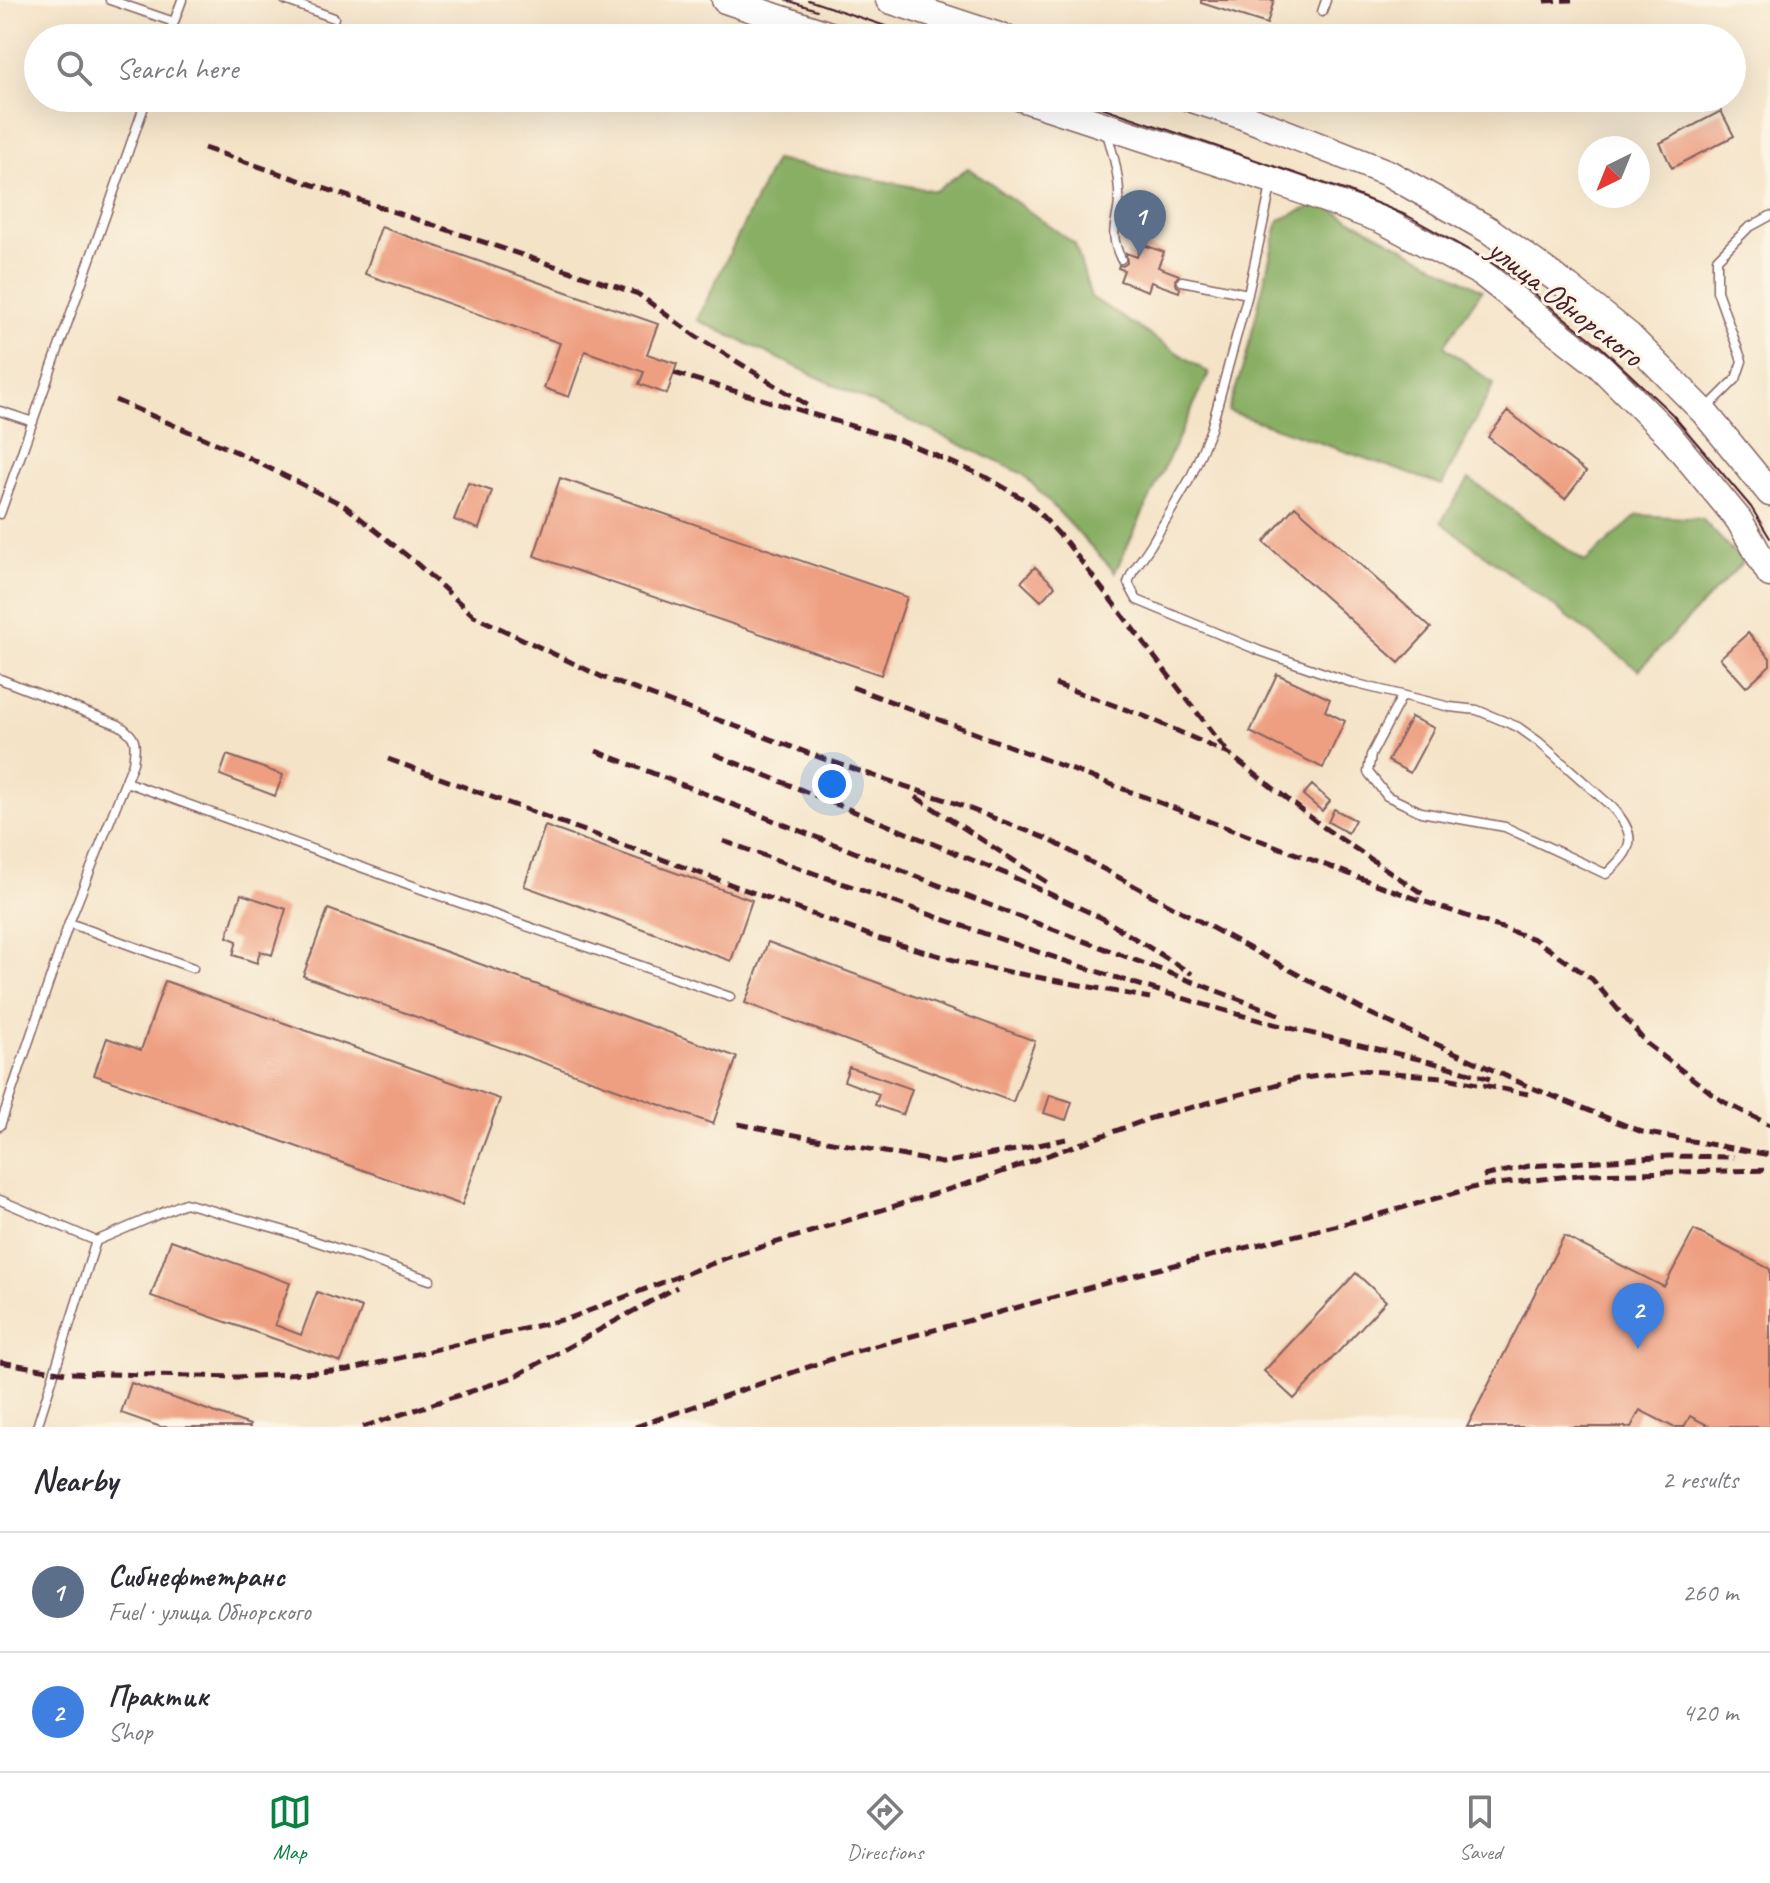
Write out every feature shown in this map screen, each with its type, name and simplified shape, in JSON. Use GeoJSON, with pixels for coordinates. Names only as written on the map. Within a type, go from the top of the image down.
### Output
{"type":"FeatureCollection","features":[{"type":"Feature","properties":{"kind":"main road"},"geometry":{"type":"LineString","coordinates":[[725,0],[751,4],[803,24]]}},
{"type":"Feature","properties":{"kind":"main road"},"geometry":{"type":"LineString","coordinates":[[889,0],[962,24]]}},
{"type":"Feature","properties":{"kind":"main road","name":"улица Обнорского"},"geometry":{"type":"LineString","coordinates":[[1064,112],[1275,181],[1382,220],[1483,274],[1589,357],[1668,434],[1739,520],[1770,574]]}},
{"type":"Feature","properties":{"kind":"main road","name":"улица Обнорского"},"geometry":{"type":"LineString","coordinates":[[1231,112],[1388,173],[1489,230],[1628,335],[1704,412],[1770,493]]}},
{"type":"Feature","properties":{"kind":"lane"},"geometry":{"type":"LineString","coordinates":[[110,0],[174,22],[182,0]]}},
{"type":"Feature","properties":{"kind":"lane"},"geometry":{"type":"LineString","coordinates":[[285,0],[334,18]]}},
{"type":"Feature","properties":{"kind":"lane"},"geometry":{"type":"LineString","coordinates":[[1322,12],[1326,0]]}},
{"type":"Feature","properties":{"kind":"lane"},"geometry":{"type":"LineString","coordinates":[[0,514],[142,112]]}},
{"type":"Feature","properties":{"kind":"lane"},"geometry":{"type":"LineString","coordinates":[[1104,125],[1116,162],[1120,195],[1114,245],[1121,259]]}},
{"type":"Feature","properties":{"kind":"lane"},"geometry":{"type":"LineString","coordinates":[[1275,181],[1211,429],[1191,477],[1128,583],[1137,600],[1260,651],[1353,683],[1450,707],[1477,710],[1518,727],[1539,742],[1622,819],[1630,831],[1628,847],[1620,862],[1606,874],[1505,827],[1421,812],[1387,796],[1368,772],[1371,755],[1402,696]]}},
{"type":"Feature","properties":{"kind":"lane"},"geometry":{"type":"LineString","coordinates":[[1704,412],[1736,379],[1742,361],[1717,291],[1717,259],[1748,228],[1770,216]]}},
{"type":"Feature","properties":{"kind":"lane"},"geometry":{"type":"LineString","coordinates":[[1182,281],[1248,294]]}},
{"type":"Feature","properties":{"kind":"lane"},"geometry":{"type":"LineString","coordinates":[[0,411],[33,422]]}},
{"type":"Feature","properties":{"kind":"lane"},"geometry":{"type":"LineString","coordinates":[[0,679],[119,725],[130,732],[136,743],[133,763],[69,923],[0,1126]]}},
{"type":"Feature","properties":{"kind":"lane"},"geometry":{"type":"LineString","coordinates":[[126,782],[730,997]]}},
{"type":"Feature","properties":{"kind":"lane"},"geometry":{"type":"LineString","coordinates":[[69,923],[193,968]]}},
{"type":"Feature","properties":{"kind":"lane"},"geometry":{"type":"LineString","coordinates":[[0,1200],[96,1241],[185,1203],[282,1230],[430,1280]]}},
{"type":"Feature","properties":{"kind":"lane"},"geometry":{"type":"LineString","coordinates":[[37,1427],[96,1241]]}},
{"type":"Feature","properties":{"kind":"green space"},"geometry":{"type":"Polygon","coordinates":[[[775,160],[935,191],[968,168],[1075,244],[1091,297],[1209,373],[1115,572],[1023,474],[697,320],[775,160]]]}},
{"type":"Feature","properties":{"kind":"green space"},"geometry":{"type":"Polygon","coordinates":[[[1320,203],[1482,290],[1444,346],[1494,384],[1442,485],[1228,411],[1245,361],[1279,220],[1320,203]]]}},
{"type":"Feature","properties":{"kind":"green space"},"geometry":{"type":"Polygon","coordinates":[[[1469,479],[1585,562],[1638,515],[1702,519],[1743,562],[1639,670],[1441,522],[1469,479]]]}},
{"type":"Feature","properties":{"kind":"building"},"geometry":{"type":"Polygon","coordinates":[[[1201,0],[1274,0],[1267,24],[1201,3],[1201,0]]]}},
{"type":"Feature","properties":{"kind":"building"},"geometry":{"type":"Polygon","coordinates":[[[1719,112],[1734,136],[1672,168],[1660,143],[1719,112]]]}},
{"type":"Feature","properties":{"kind":"building"},"geometry":{"type":"Polygon","coordinates":[[[381,227],[658,324],[647,354],[677,364],[667,394],[639,384],[644,372],[585,351],[569,397],[544,388],[560,343],[365,274],[381,227]]]}},
{"type":"Feature","properties":{"kind":"building"},"geometry":{"type":"Polygon","coordinates":[[[1141,244],[1164,252],[1158,267],[1179,275],[1175,280],[1179,292],[1151,282],[1148,291],[1120,281],[1124,270],[1118,268],[1119,265],[1127,263],[1126,253],[1137,257],[1141,244]]]}},
{"type":"Feature","properties":{"kind":"building"},"geometry":{"type":"Polygon","coordinates":[[[1508,411],[1586,472],[1565,499],[1488,437],[1508,411]]]}},
{"type":"Feature","properties":{"kind":"building"},"geometry":{"type":"Polygon","coordinates":[[[560,478],[907,597],[881,675],[534,556],[560,478]]]}},
{"type":"Feature","properties":{"kind":"building"},"geometry":{"type":"Polygon","coordinates":[[[468,483],[492,491],[479,529],[454,520],[468,483]]]}},
{"type":"Feature","properties":{"kind":"building"},"geometry":{"type":"Polygon","coordinates":[[[1295,506],[1431,628],[1399,663],[1264,542],[1295,506]]]}},
{"type":"Feature","properties":{"kind":"building"},"geometry":{"type":"Polygon","coordinates":[[[1035,567],[1055,586],[1041,601],[1021,582],[1035,567]]]}},
{"type":"Feature","properties":{"kind":"building"},"geometry":{"type":"Polygon","coordinates":[[[1748,633],[1770,658],[1770,665],[1746,687],[1720,658],[1748,633]]]}},
{"type":"Feature","properties":{"kind":"building"},"geometry":{"type":"Polygon","coordinates":[[[1277,674],[1330,699],[1325,711],[1345,721],[1323,768],[1250,732],[1277,674]]]}},
{"type":"Feature","properties":{"kind":"building"},"geometry":{"type":"Polygon","coordinates":[[[1411,717],[1434,728],[1410,773],[1388,761],[1411,717]]]}},
{"type":"Feature","properties":{"kind":"building"},"geometry":{"type":"Polygon","coordinates":[[[227,755],[283,775],[275,796],[220,775],[227,755]]]}},
{"type":"Feature","properties":{"kind":"building"},"geometry":{"type":"Polygon","coordinates":[[[1312,785],[1330,801],[1322,811],[1303,795],[1312,785]]]}},
{"type":"Feature","properties":{"kind":"building"},"geometry":{"type":"Polygon","coordinates":[[[1334,809],[1355,820],[1348,833],[1328,822],[1334,809]]]}},
{"type":"Feature","properties":{"kind":"building"},"geometry":{"type":"Polygon","coordinates":[[[545,826],[752,900],[731,961],[524,886],[545,826]]]}},
{"type":"Feature","properties":{"kind":"building"},"geometry":{"type":"Polygon","coordinates":[[[241,894],[286,909],[272,955],[260,951],[257,963],[233,955],[237,941],[227,937],[241,894]]]}},
{"type":"Feature","properties":{"kind":"building"},"geometry":{"type":"Polygon","coordinates":[[[328,909],[737,1057],[713,1124],[303,976],[328,909]]]}},
{"type":"Feature","properties":{"kind":"building"},"geometry":{"type":"Polygon","coordinates":[[[768,942],[1035,1041],[1013,1102],[745,1003],[768,942]]]}},
{"type":"Feature","properties":{"kind":"building"},"geometry":{"type":"Polygon","coordinates":[[[165,981],[500,1099],[462,1205],[94,1075],[107,1038],[141,1050],[165,981]]]}},
{"type":"Feature","properties":{"kind":"building"},"geometry":{"type":"Polygon","coordinates":[[[849,1067],[912,1089],[903,1115],[875,1105],[879,1094],[844,1081],[849,1067]]]}},
{"type":"Feature","properties":{"kind":"building"},"geometry":{"type":"Polygon","coordinates":[[[1050,1095],[1072,1102],[1066,1120],[1044,1113],[1050,1095]]]}},
{"type":"Feature","properties":{"kind":"building"},"geometry":{"type":"Polygon","coordinates":[[[1694,1230],[1770,1269],[1770,1427],[1711,1427],[1690,1416],[1684,1427],[1673,1427],[1640,1410],[1631,1427],[1467,1427],[1564,1236],[1664,1287],[1694,1230]]]}},
{"type":"Feature","properties":{"kind":"building"},"geometry":{"type":"Polygon","coordinates":[[[171,1240],[290,1283],[275,1325],[301,1335],[317,1292],[362,1308],[341,1362],[151,1296],[171,1240]]]}},
{"type":"Feature","properties":{"kind":"building"},"geometry":{"type":"Polygon","coordinates":[[[1356,1273],[1386,1301],[1294,1399],[1264,1371],[1356,1273]]]}},
{"type":"Feature","properties":{"kind":"building"},"geometry":{"type":"Polygon","coordinates":[[[131,1383],[250,1427],[161,1427],[121,1413],[131,1383]]]}},
{"type":"Feature","properties":{"kind":"tram line"},"geometry":{"type":"LineString","coordinates":[[786,0],[817,10]]}},
{"type":"Feature","properties":{"kind":"tram line"},"geometry":{"type":"LineString","coordinates":[[808,0],[879,24]]}},
{"type":"Feature","properties":{"kind":"tram line"},"geometry":{"type":"LineString","coordinates":[[1116,112],[1347,191],[1408,216],[1505,271],[1600,346],[1672,414],[1751,507],[1770,538]]}},
{"type":"Feature","properties":{"kind":"railway"},"geometry":{"type":"LineString","coordinates":[[1544,1],[1572,0]]}},
{"type":"Feature","properties":{"kind":"railway"},"geometry":{"type":"LineString","coordinates":[[204,148],[638,294],[694,335],[812,408]]}},
{"type":"Feature","properties":{"kind":"railway"},"geometry":{"type":"LineString","coordinates":[[674,373],[899,440],[988,478],[1030,503],[1067,543],[1229,754]]}},
{"type":"Feature","properties":{"kind":"railway"},"geometry":{"type":"LineString","coordinates":[[115,400],[239,453],[345,506],[415,562],[474,616],[602,677],[1048,839],[1369,1013],[1523,1084],[1642,1132],[1770,1155]]}},
{"type":"Feature","properties":{"kind":"railway"},"geometry":{"type":"LineString","coordinates":[[1055,684],[1144,716],[1229,754],[1326,829],[1423,894]]}},
{"type":"Feature","properties":{"kind":"railway"},"geometry":{"type":"LineString","coordinates":[[852,687],[1408,896],[1534,939],[1592,979],[1647,1044],[1722,1101],[1770,1125]]}},
{"type":"Feature","properties":{"kind":"railway"},"geometry":{"type":"LineString","coordinates":[[596,751],[1281,1015]]}},
{"type":"Feature","properties":{"kind":"railway"},"geometry":{"type":"LineString","coordinates":[[714,754],[1009,875],[1104,919]]}},
{"type":"Feature","properties":{"kind":"railway"},"geometry":{"type":"LineString","coordinates":[[388,759],[880,939],[972,965],[1150,998]]}},
{"type":"Feature","properties":{"kind":"railway"},"geometry":{"type":"LineString","coordinates":[[916,797],[1050,884]]}},
{"type":"Feature","properties":{"kind":"railway"},"geometry":{"type":"LineString","coordinates":[[723,841],[1107,975],[1269,1023],[1490,1079]]}},
{"type":"Feature","properties":{"kind":"railway"},"geometry":{"type":"LineString","coordinates":[[1097,915],[1192,974]]}},
{"type":"Feature","properties":{"kind":"railway"},"geometry":{"type":"LineString","coordinates":[[1148,1119],[1297,1079],[1360,1070],[1442,1077],[1528,1094]]}},
{"type":"Feature","properties":{"kind":"railway"},"geometry":{"type":"LineString","coordinates":[[0,1362],[66,1373],[238,1377],[348,1370],[570,1318],[729,1257],[982,1179],[1157,1116]]}},
{"type":"Feature","properties":{"kind":"railway"},"geometry":{"type":"LineString","coordinates":[[738,1124],[942,1163],[1066,1139]]}},
{"type":"Feature","properties":{"kind":"railway"},"geometry":{"type":"LineString","coordinates":[[1483,1176],[1529,1166],[1669,1156],[1734,1157]]}},
{"type":"Feature","properties":{"kind":"railway"},"geometry":{"type":"LineString","coordinates":[[635,1427],[846,1354],[1479,1186],[1588,1174],[1770,1170]]}},
{"type":"Feature","properties":{"kind":"railway"},"geometry":{"type":"LineString","coordinates":[[363,1427],[514,1377],[677,1287]]}},
{"type":"Feature","properties":{"kind":"place","name":"Сибнефтетранс"},"geometry":{"type":"Point","coordinates":[1140,256]}},
{"type":"Feature","properties":{"kind":"place","name":"Практик"},"geometry":{"type":"Point","coordinates":[1638,1349]}}]}
